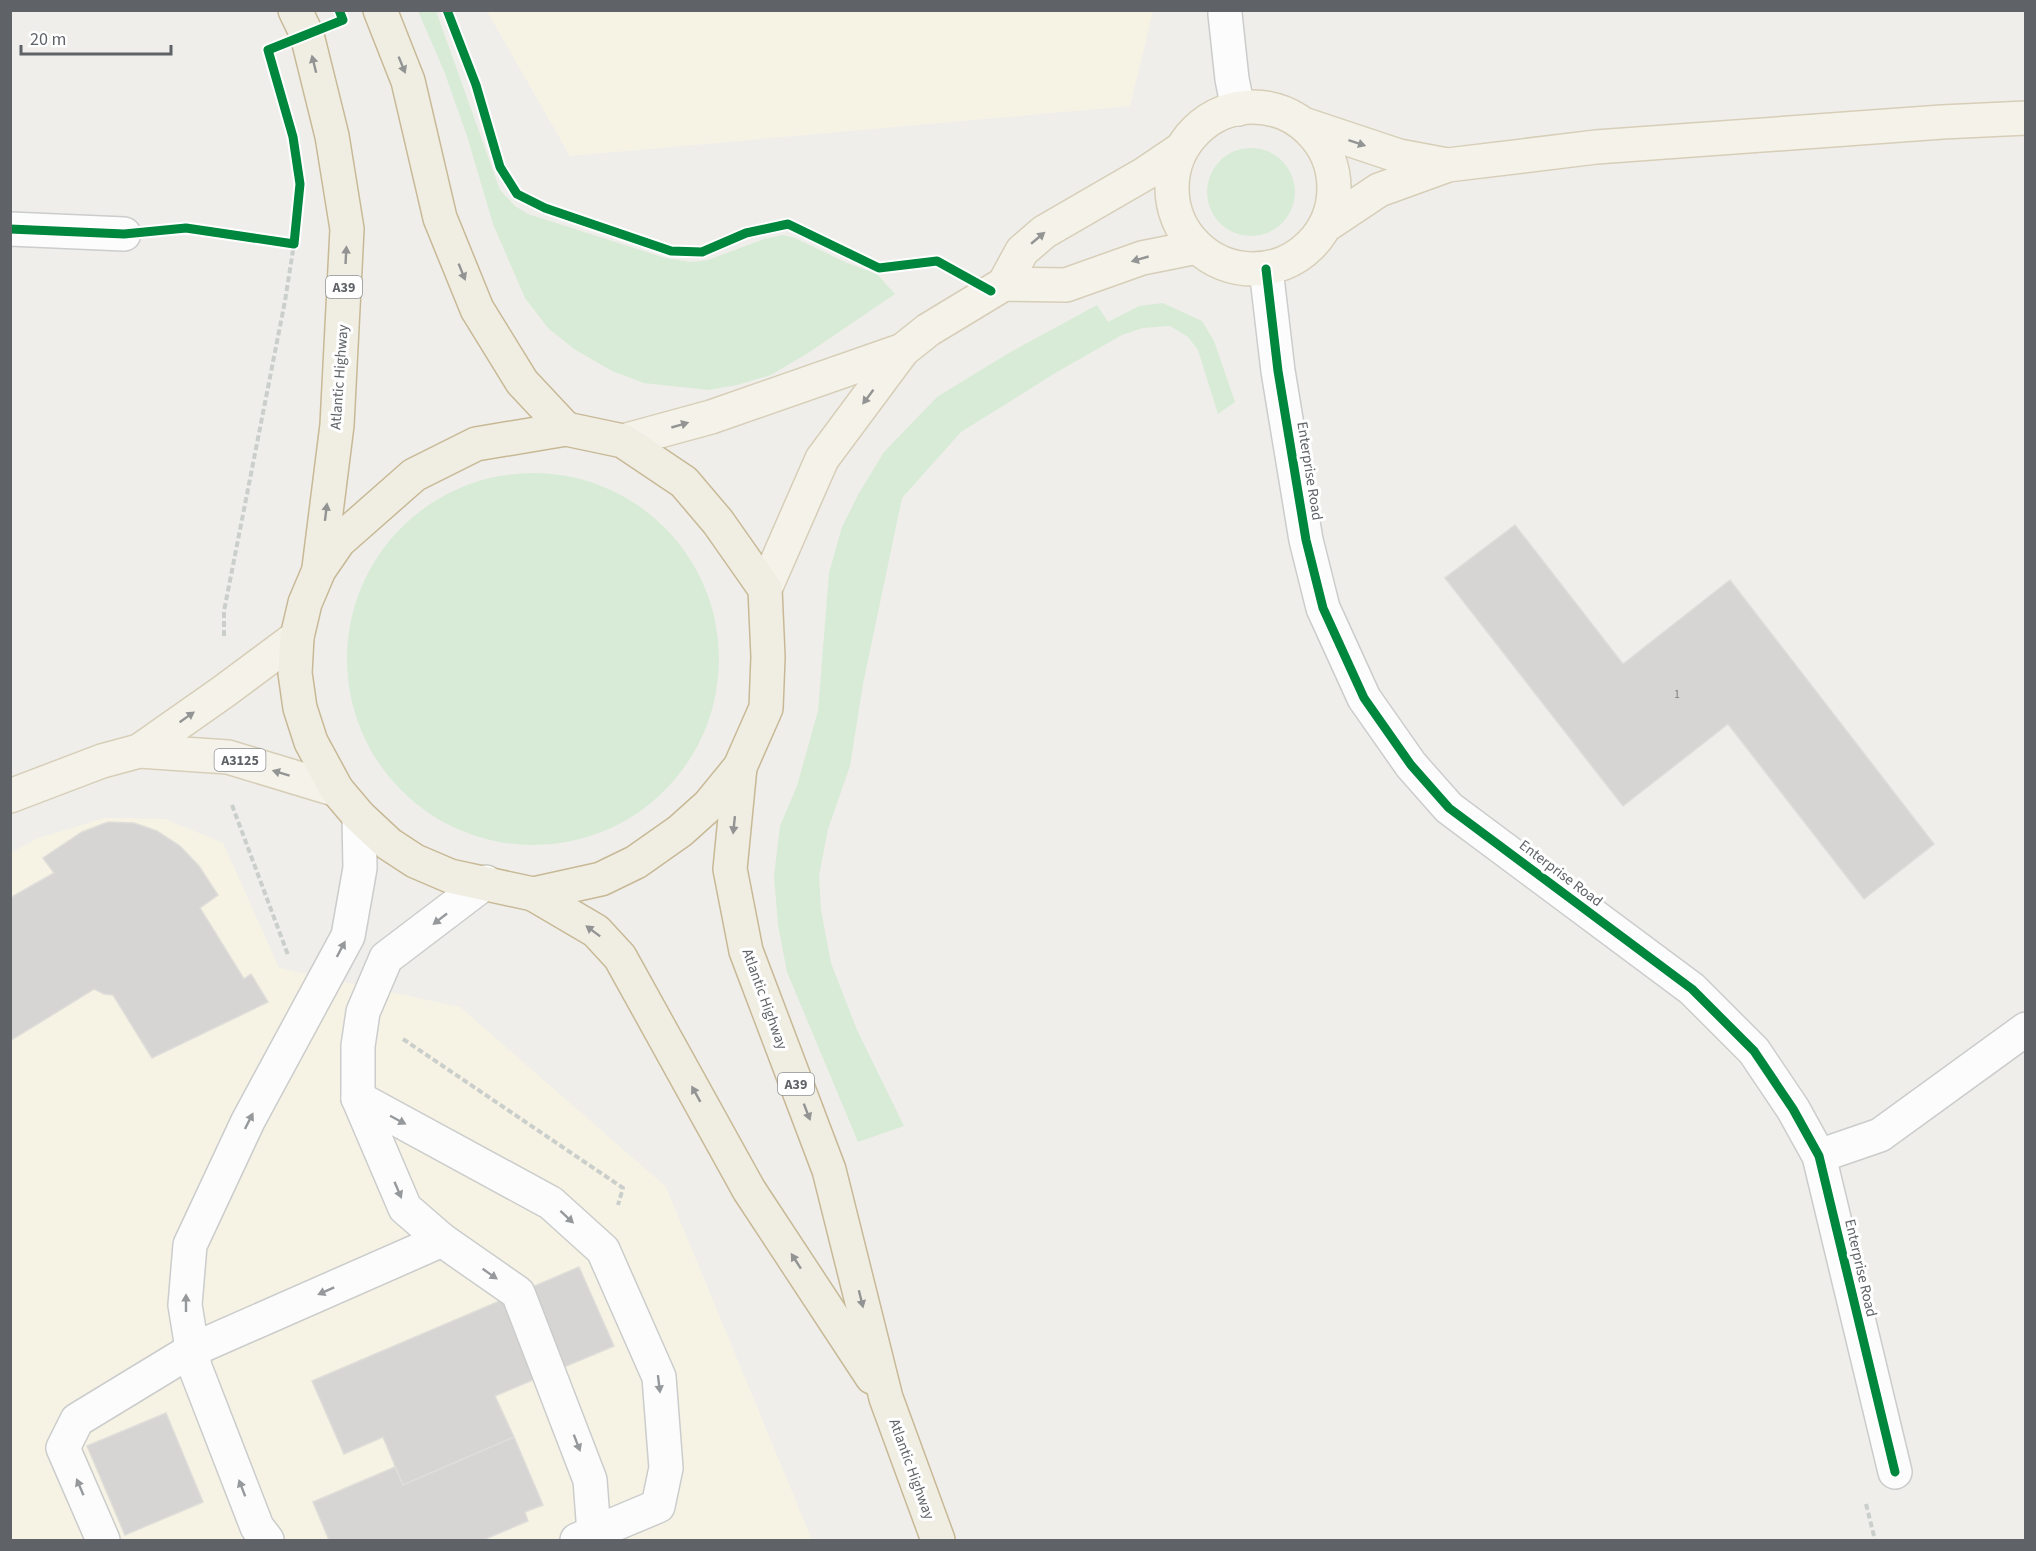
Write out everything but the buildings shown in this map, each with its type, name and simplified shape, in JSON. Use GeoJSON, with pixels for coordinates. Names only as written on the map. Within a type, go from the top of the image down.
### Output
{"type":"FeatureCollection","features":[{"type":"Feature","properties":{"kind":"highway","name":"Atlantic Highway"},"geometry":{"type":"LineString","coordinates":[[295,10],[306,35],[332,136],[347,229],[337,425],[319,570]]}},
{"type":"Feature","properties":{"kind":"highway"},"geometry":{"type":"LineString","coordinates":[[380,10],[408,81],[440,218],[477,309],[522,382],[566,429]]}},
{"type":"Feature","properties":{"kind":"highway"},"geometry":{"type":"LineString","coordinates":[[566,429],[623,441],[684,482],[718,522],[765,589],[768,657],[766,708],[740,767],[709,805],[680,831],[636,862],[601,879],[533,894],[450,876],[415,861],[389,844],[359,816],[337,790],[311,742],[300,708],[295,673],[297,637],[305,603],[319,570],[339,542],[414,475],[476,444],[566,429]]}},
{"type":"Feature","properties":{"kind":"highway","name":"Atlantic Highway"},"geometry":{"type":"LineString","coordinates":[[740,767],[730,869],[746,951],[829,1170],[886,1398],[938,1540]]}},
{"type":"Feature","properties":{"kind":"highway","name":"Atlantic Highway"},"geometry":{"type":"LineString","coordinates":[[533,894],[596,932],[620,957],[749,1190],[886,1398]]}},
{"type":"Feature","properties":{"kind":"main road"},"geometry":{"type":"LineString","coordinates":[[765,589],[822,459],[903,350],[928,330],[1004,284],[1022,251],[1044,232],[1146,173],[1180,150],[1197,128],[1222,112],[1249,106],[1277,110],[1302,123],[1400,156],[1448,165]]}},
{"type":"Feature","properties":{"kind":"main road"},"geometry":{"type":"LineString","coordinates":[[1325,226],[1379,190],[1448,165],[1596,147],[2025,118]]}},
{"type":"Feature","properties":{"kind":"main road"},"geometry":{"type":"LineString","coordinates":[[1180,150],[1172,175],[1172,201],[1181,226],[1197,247],[1217,261],[1241,269],[1266,269],[1290,261],[1311,246],[1325,226],[1334,199],[1333,170],[1322,144],[1302,123]]}},
{"type":"Feature","properties":{"kind":"main road"},"geometry":{"type":"LineString","coordinates":[[1004,284],[1066,285],[1142,258],[1197,247]]}},
{"type":"Feature","properties":{"kind":"main road"},"geometry":{"type":"LineString","coordinates":[[623,441],[711,417],[903,350]]}},
{"type":"Feature","properties":{"kind":"main road","name":"A3125"},"geometry":{"type":"LineString","coordinates":[[139,751],[297,637]]}},
{"type":"Feature","properties":{"kind":"main road","name":"A3125"},"geometry":{"type":"LineString","coordinates":[[10,796],[102,761],[139,751],[228,757],[337,790]]}},
{"type":"Feature","properties":{"kind":"street"},"geometry":{"type":"LineString","coordinates":[[1225,14],[1232,79],[1238,109]]}},
{"type":"Feature","properties":{"kind":"street"},"geometry":{"type":"LineString","coordinates":[[10,229],[124,234]]}},
{"type":"Feature","properties":{"kind":"street","name":"Enterprise Road"},"geometry":{"type":"LineString","coordinates":[[1266,269],[1278,370],[1306,540],[1323,608],[1364,698],[1411,765],[1449,808],[1692,989],[1754,1051],[1793,1109],[1819,1156],[1895,1472]]}},
{"type":"Feature","properties":{"kind":"street"},"geometry":{"type":"LineString","coordinates":[[267,1540],[257,1527],[195,1367],[185,1305],[190,1245],[248,1121],[348,936],[360,868],[359,816]]}},
{"type":"Feature","properties":{"kind":"street"},"geometry":{"type":"LineString","coordinates":[[358,1098],[551,1203],[603,1250],[659,1377],[666,1468],[658,1506],[586,1537],[590,1480],[518,1293],[442,1240],[405,1208],[358,1098],[358,1046],[363,1011],[386,958],[486,882]]}},
{"type":"Feature","properties":{"kind":"street"},"geometry":{"type":"LineString","coordinates":[[1819,1156],[1880,1135],[2025,1029]]}},
{"type":"Feature","properties":{"kind":"street"},"geometry":{"type":"LineString","coordinates":[[104,1540],[63,1448],[77,1420],[192,1350],[442,1240]]}},
{"type":"Feature","properties":{"kind":"path"},"geometry":{"type":"LineString","coordinates":[[224,611],[285,301],[295,239],[283,243]]}},
{"type":"Feature","properties":{"kind":"path"},"geometry":{"type":"LineString","coordinates":[[1864,1497],[1875,1540]]}},
{"type":"Feature","properties":{"kind":"shaded area"},"geometry":{"type":"Polygon","coordinates":[[[487,11],[1153,11],[1130,106],[570,156],[487,11]]]}},
{"type":"Feature","properties":{"kind":"shaded area"},"geometry":{"type":"Polygon","coordinates":[[[105,818],[165,819],[223,843],[279,968],[460,1007],[666,1187],[812,1540],[11,1540],[11,853],[36,839],[105,818]]]}},
{"type":"Feature","properties":{"kind":"green space"},"geometry":{"type":"Polygon","coordinates":[[[418,11],[436,11],[500,190],[515,206],[528,214],[665,258],[691,262],[708,260],[764,239],[783,235],[795,238],[847,263],[877,274],[895,294],[808,353],[771,375],[737,385],[708,390],[644,383],[612,371],[574,349],[548,328],[525,298],[493,224],[467,136],[444,71],[418,11]]]}},
{"type":"Feature","properties":{"kind":"green space"},"geometry":{"type":"Polygon","coordinates":[[[1251,148],[1268,152],[1282,161],[1291,175],[1295,192],[1291,209],[1282,223],[1268,232],[1251,236],[1234,232],[1220,223],[1211,209],[1207,192],[1211,175],[1220,161],[1234,152],[1251,148]]]}},
{"type":"Feature","properties":{"kind":"green space"},"geometry":{"type":"Polygon","coordinates":[[[1163,303],[1202,321],[1214,341],[1235,402],[1218,414],[1198,350],[1188,337],[1170,326],[1143,328],[1122,335],[1057,372],[961,432],[902,498],[863,684],[850,766],[828,829],[819,876],[821,910],[831,963],[857,1030],[904,1126],[858,1142],[787,972],[778,925],[774,876],[780,826],[797,786],[818,711],[829,573],[842,527],[884,452],[937,397],[1007,354],[1097,305],[1108,322],[1139,306],[1163,303]]]}},
{"type":"Feature","properties":{"kind":"green space"},"geometry":{"type":"Polygon","coordinates":[[[533,473],[569,476],[604,487],[636,504],[665,527],[688,556],[705,588],[716,623],[719,659],[716,695],[705,730],[688,762],[665,791],[636,814],[604,831],[569,842],[533,845],[497,842],[462,831],[430,814],[401,791],[378,762],[361,730],[350,695],[347,659],[350,623],[361,588],[378,556],[401,527],[430,504],[462,487],[497,476],[533,473]]]}},
{"type":"Feature","properties":{"kind":"cycle path"},"geometry":{"type":"LineString","coordinates":[[10,229],[124,234],[186,228],[294,244],[300,184],[293,137],[268,50],[343,20],[339,10]]}},
{"type":"Feature","properties":{"kind":"cycle path"},"geometry":{"type":"LineString","coordinates":[[447,10],[476,85],[500,167],[517,194],[545,208],[671,251],[702,252],[746,233],[788,224],[879,268],[937,261],[991,291]]}},
{"type":"Feature","properties":{"kind":"cycle path"},"geometry":{"type":"LineString","coordinates":[[1266,269],[1278,371],[1306,540],[1323,608],[1364,698],[1411,765],[1449,808],[1692,989],[1754,1051],[1793,1109],[1819,1156],[1895,1472]]}}]}
